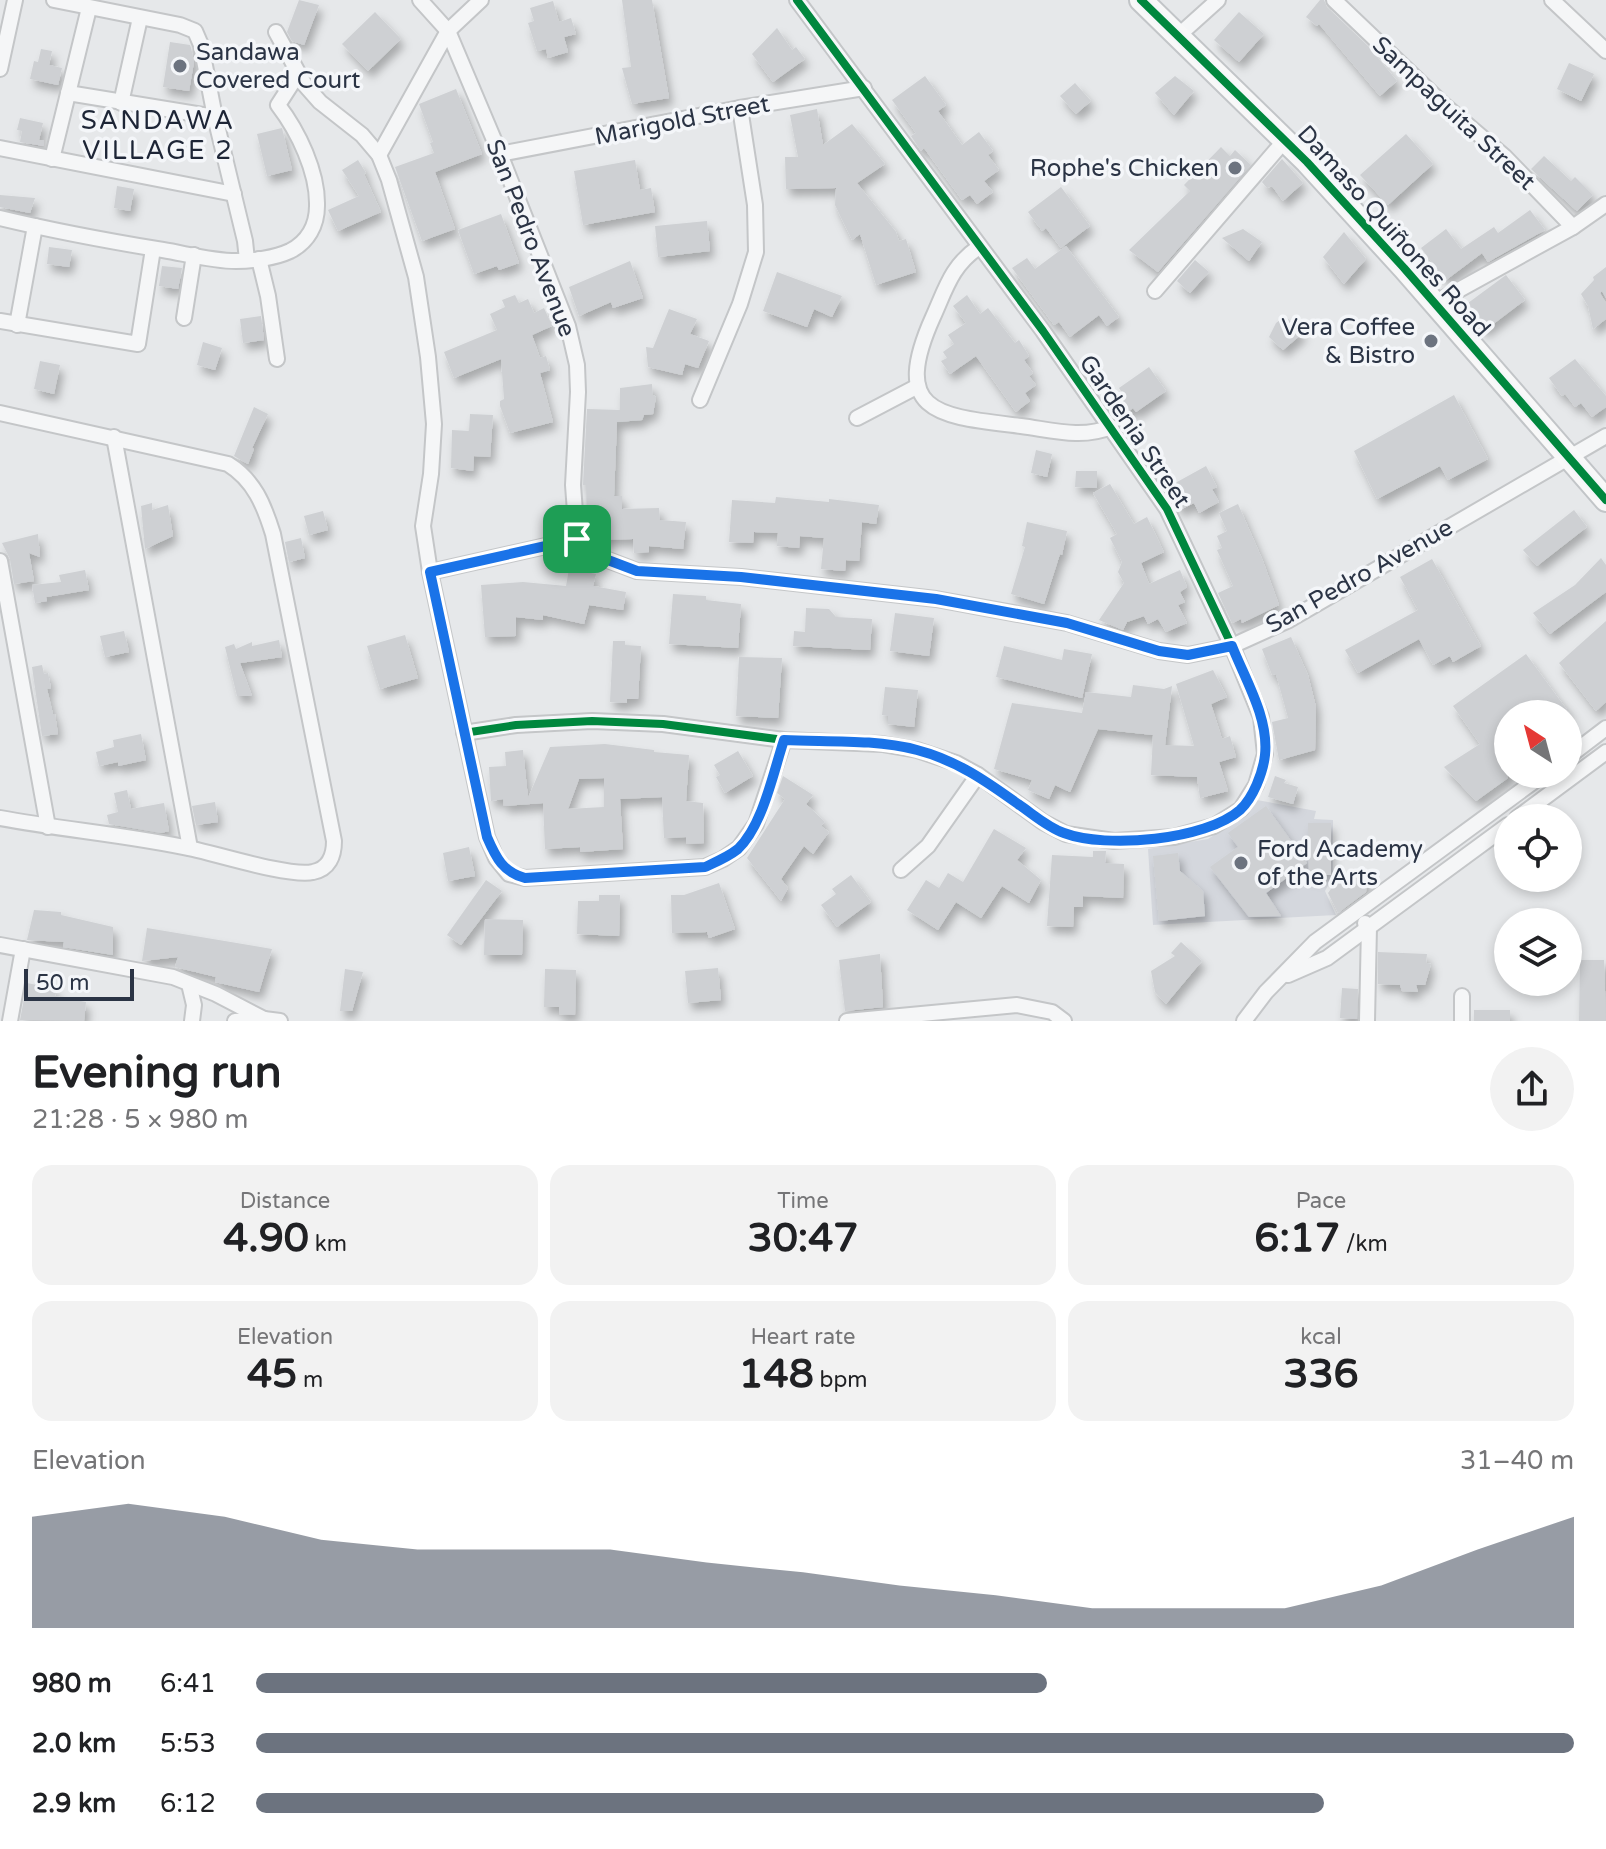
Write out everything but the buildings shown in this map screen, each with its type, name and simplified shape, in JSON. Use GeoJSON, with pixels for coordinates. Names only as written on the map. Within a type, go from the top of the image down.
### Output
{"type":"FeatureCollection","features":[{"type":"Feature","properties":{"kind":"main road","name":"Damaso Quiñones Road"},"geometry":{"type":"LineString","coordinates":[[1141,0],[1285,140],[1435,303],[1606,500]]}},
{"type":"Feature","properties":{"kind":"street"},"geometry":{"type":"LineString","coordinates":[[0,67],[15,0]]}},
{"type":"Feature","properties":{"kind":"street"},"geometry":{"type":"LineString","coordinates":[[54,0],[180,25],[195,31],[201,45],[234,194],[253,260],[268,296],[277,359]]}},
{"type":"Feature","properties":{"kind":"street","name":"San Pedro Avenue"},"geometry":{"type":"LineString","coordinates":[[420,0],[448,31],[568,326],[577,365],[573,485],[577,539],[600,557],[637,571],[741,577],[936,599],[1067,623],[1159,651],[1188,655],[1232,646],[1289,620],[1606,436]]}},
{"type":"Feature","properties":{"kind":"street"},"geometry":{"type":"LineString","coordinates":[[379,155],[448,31],[481,0]]}},
{"type":"Feature","properties":{"kind":"street","name":"Gardenia Street"},"geometry":{"type":"LineString","coordinates":[[464,733],[516,725],[592,721],[663,724],[784,740],[882,744],[917,750],[956,763],[1066,834],[1114,841],[1174,837],[1214,826],[1241,809],[1256,785],[1265,754],[1261,717],[1232,646],[1167,509],[1111,427],[797,0]]}},
{"type":"Feature","properties":{"kind":"street"},"geometry":{"type":"LineString","coordinates":[[1178,36],[1218,0]]}},
{"type":"Feature","properties":{"kind":"street","name":"Sampaguita Street"},"geometry":{"type":"LineString","coordinates":[[1334,0],[1443,104],[1504,156],[1573,227]]}},
{"type":"Feature","properties":{"kind":"street"},"geometry":{"type":"LineString","coordinates":[[1552,0],[1606,51]]}},
{"type":"Feature","properties":{"kind":"street"},"geometry":{"type":"LineString","coordinates":[[52,159],[89,8]]}},
{"type":"Feature","properties":{"kind":"street"},"geometry":{"type":"LineString","coordinates":[[121,103],[140,18]]}},
{"type":"Feature","properties":{"kind":"street"},"geometry":{"type":"LineString","coordinates":[[276,32],[298,74],[320,102],[362,135],[379,155],[416,277],[434,424],[423,526],[464,733],[487,837],[496,858],[509,874],[525,878],[705,867],[739,848],[756,824],[784,740]]}},
{"type":"Feature","properties":{"kind":"street"},"geometry":{"type":"LineString","coordinates":[[0,218],[194,255],[253,260],[290,251],[310,234],[316,220],[314,176],[290,120],[278,105],[298,74]]}},
{"type":"Feature","properties":{"kind":"street","name":"Marigold Street"},"geometry":{"type":"LineString","coordinates":[[500,154],[740,108],[864,88]]}},
{"type":"Feature","properties":{"kind":"street"},"geometry":{"type":"LineString","coordinates":[[68,93],[215,117]]}},
{"type":"Feature","properties":{"kind":"street"},"geometry":{"type":"LineString","coordinates":[[700,400],[740,304],[756,252],[755,205],[740,108]]}},
{"type":"Feature","properties":{"kind":"street"},"geometry":{"type":"LineString","coordinates":[[1155,291],[1285,140]]}},
{"type":"Feature","properties":{"kind":"street"},"geometry":{"type":"LineString","coordinates":[[0,148],[234,194]]}},
{"type":"Feature","properties":{"kind":"street"},"geometry":{"type":"LineString","coordinates":[[1435,303],[1573,227],[1606,204]]}},
{"type":"Feature","properties":{"kind":"street"},"geometry":{"type":"LineString","coordinates":[[17,325],[35,226]]}},
{"type":"Feature","properties":{"kind":"street"},"geometry":{"type":"LineString","coordinates":[[979,247],[966,256],[955,270],[921,344],[916,364],[918,386],[930,405],[950,416],[1082,434],[1111,427]]}},
{"type":"Feature","properties":{"kind":"street"},"geometry":{"type":"LineString","coordinates":[[0,321],[138,344],[153,249]]}},
{"type":"Feature","properties":{"kind":"street"},"geometry":{"type":"LineString","coordinates":[[184,318],[194,255]]}},
{"type":"Feature","properties":{"kind":"street"},"geometry":{"type":"LineString","coordinates":[[857,418],[918,386]]}},
{"type":"Feature","properties":{"kind":"street"},"geometry":{"type":"LineString","coordinates":[[0,413],[228,464],[241,471],[259,495],[273,534],[334,841],[331,861],[316,872],[307,873],[190,848],[0,818]]}},
{"type":"Feature","properties":{"kind":"street"},"geometry":{"type":"LineString","coordinates":[[114,437],[190,848]]}},
{"type":"Feature","properties":{"kind":"street"},"geometry":{"type":"LineString","coordinates":[[430,572],[577,539]]}},
{"type":"Feature","properties":{"kind":"street"},"geometry":{"type":"LineString","coordinates":[[0,561],[48,827]]}},
{"type":"Feature","properties":{"kind":"street"},"geometry":{"type":"LineString","coordinates":[[1582,746],[1606,728]]}},
{"type":"Feature","properties":{"kind":"street"},"geometry":{"type":"LineString","coordinates":[[1536,804],[1606,752]]}},
{"type":"Feature","properties":{"kind":"street"},"geometry":{"type":"LineString","coordinates":[[901,870],[928,846],[978,775]]}},
{"type":"Feature","properties":{"kind":"street"},"geometry":{"type":"LineString","coordinates":[[1244,1021],[1266,992],[1315,942],[1525,788]]}},
{"type":"Feature","properties":{"kind":"street"},"geometry":{"type":"LineString","coordinates":[[1517,794],[1520,804]]}},
{"type":"Feature","properties":{"kind":"street"},"geometry":{"type":"LineString","coordinates":[[1283,977],[1327,958],[1494,835]]}},
{"type":"Feature","properties":{"kind":"street"},"geometry":{"type":"LineString","coordinates":[[1357,911],[1369,927],[1367,1021]]}},
{"type":"Feature","properties":{"kind":"street"},"geometry":{"type":"LineString","coordinates":[[0,945],[137,969],[189,984],[264,1019]]}},
{"type":"Feature","properties":{"kind":"street"},"geometry":{"type":"LineString","coordinates":[[10,1021],[23,949]]}},
{"type":"Feature","properties":{"kind":"street"},"geometry":{"type":"LineString","coordinates":[[189,984],[194,1005],[192,1021]]}},
{"type":"Feature","properties":{"kind":"street"},"geometry":{"type":"LineString","coordinates":[[1462,996],[1462,1021]]}},
{"type":"Feature","properties":{"kind":"street"},"geometry":{"type":"LineString","coordinates":[[847,1021],[1017,1005],[1052,1012],[1064,1021]]}},
{"type":"Feature","properties":{"kind":"street"},"geometry":{"type":"LineString","coordinates":[[235,1021],[280,1021]]}},
{"type":"Feature","properties":{"kind":"shaded area","name":"Ford Academy of the Arts"},"geometry":{"type":"Polygon","coordinates":[[[1257,800],[1316,811],[1314,819],[1333,820],[1333,876],[1325,891],[1336,915],[1153,925],[1148,849],[1208,839],[1248,813],[1257,800]]]}},
{"type":"Feature","properties":{"kind":"cycle path"},"geometry":{"type":"LineString","coordinates":[[464,733],[516,725],[592,721],[663,724],[784,740],[882,744],[917,750],[956,763],[1066,834],[1114,841],[1174,837],[1214,826],[1241,809],[1256,785],[1265,754],[1261,717],[1232,646],[1167,509],[1043,331],[797,0]]}},
{"type":"Feature","properties":{"kind":"cycle path"},"geometry":{"type":"LineString","coordinates":[[1141,0],[1307,162],[1404,268],[1606,500]]}},
{"type":"Feature","properties":{"kind":"place","name":"Sandawa Covered Court"},"geometry":{"type":"Point","coordinates":[180,66]}},
{"type":"Feature","properties":{"kind":"place","name":"Rophe's Chicken"},"geometry":{"type":"Point","coordinates":[1235,168]}},
{"type":"Feature","properties":{"kind":"place","name":"Vera Coffee & Bistro"},"geometry":{"type":"Point","coordinates":[1431,341]}},
{"type":"Feature","properties":{"kind":"place","name":"Ford Academy of the Arts"},"geometry":{"type":"Point","coordinates":[1241,863]}},
{"type":"Feature","properties":{"kind":"district","name":"SANDAWA VILLAGE 2"},"geometry":{"type":"Point","coordinates":[158,135]}},
{"type":"Feature","properties":{"kind":"route"},"geometry":{"type":"LineString","coordinates":[[577,539],[600,557],[637,571],[741,577],[936,599],[1067,623],[1159,651],[1188,655],[1232,646],[1261,717],[1265,754],[1256,785],[1241,809],[1214,826],[1174,837],[1114,841],[1066,834],[1043,822],[978,775],[956,763],[917,750],[882,744],[784,740],[756,824],[739,848],[723,859],[705,867],[525,878],[509,874],[496,858],[487,837],[430,572],[577,539]]}}]}
